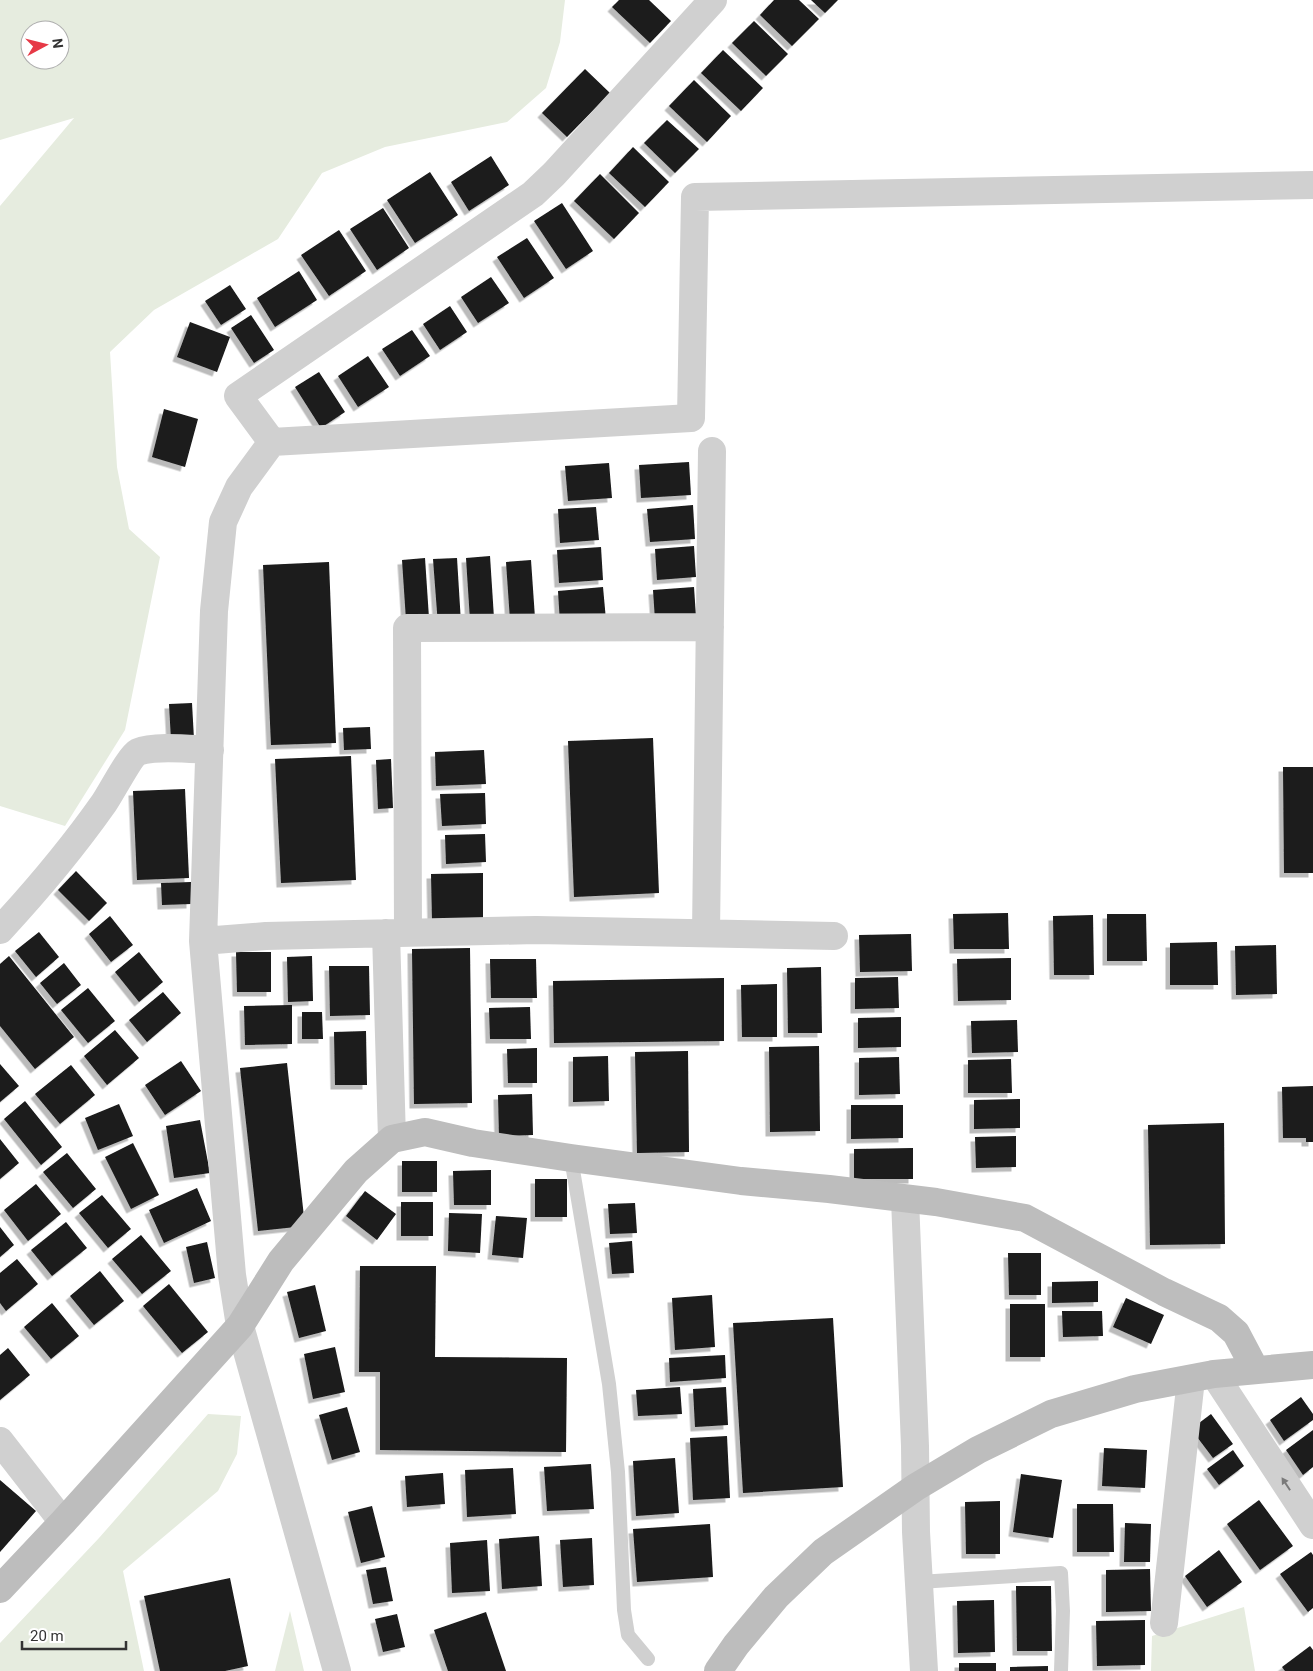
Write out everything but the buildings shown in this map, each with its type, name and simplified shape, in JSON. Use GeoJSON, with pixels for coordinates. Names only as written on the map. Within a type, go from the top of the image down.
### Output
{"type":"FeatureCollection","features":[{"type":"Feature","properties":{"kind":"street"},"geometry":{"type":"LineString","coordinates":[[272,442],[238,396],[533,194],[554,174],[713,0]]}},
{"type":"Feature","properties":{"kind":"street"},"geometry":{"type":"LineString","coordinates":[[337,1671],[240,1326],[232,1275],[203,941],[214,611],[223,522],[238,487],[272,442],[691,418],[695,197],[1313,185]]}},
{"type":"Feature","properties":{"kind":"street"},"geometry":{"type":"LineString","coordinates":[[706,933],[712,450]]}},
{"type":"Feature","properties":{"kind":"street"},"geometry":{"type":"LineString","coordinates":[[392,1139],[407,628],[710,627]]}},
{"type":"Feature","properties":{"kind":"street"},"geometry":{"type":"LineString","coordinates":[[0,930],[52,870],[98,810],[135,753],[148,749],[210,750]]}},
{"type":"Feature","properties":{"kind":"street"},"geometry":{"type":"LineString","coordinates":[[203,941],[266,936],[536,930],[834,936]]}},
{"type":"Feature","properties":{"kind":"street"},"geometry":{"type":"LineString","coordinates":[[0,1589],[240,1326],[281,1262],[356,1171],[392,1139],[425,1132],[473,1143],[570,1158],[741,1181],[936,1202],[1025,1218],[1164,1292],[1219,1318],[1236,1333],[1255,1369]]}},
{"type":"Feature","properties":{"kind":"street"},"geometry":{"type":"LineString","coordinates":[[905,1199],[916,1446],[916,1532],[924,1671]]}},
{"type":"Feature","properties":{"kind":"street"},"geometry":{"type":"LineString","coordinates":[[718,1671],[736,1645],[776,1597],[816,1559],[916,1487],[978,1450],[1051,1414],[1135,1389],[1202,1376],[1255,1369],[1313,1365]]}},
{"type":"Feature","properties":{"kind":"street"},"geometry":{"type":"LineString","coordinates":[[1202,1376],[1313,1525]]}},
{"type":"Feature","properties":{"kind":"street"},"geometry":{"type":"LineString","coordinates":[[1164,1623],[1202,1376]]}},
{"type":"Feature","properties":{"kind":"street"},"geometry":{"type":"LineString","coordinates":[[0,1442],[63,1522]]}},
{"type":"Feature","properties":{"kind":"lane"},"geometry":{"type":"LineString","coordinates":[[570,1158],[609,1384],[618,1472],[624,1610],[628,1635],[648,1659]]}},
{"type":"Feature","properties":{"kind":"lane"},"geometry":{"type":"LineString","coordinates":[[919,1582],[1062,1573],[1061,1671]]}},
{"type":"Feature","properties":{"kind":"shaded area"},"geometry":{"type":"Polygon","coordinates":[[[0,0],[565,0],[560,42],[546,88],[507,122],[385,147],[322,173],[278,239],[154,310],[110,352],[117,467],[129,529],[160,557],[125,730],[65,826],[0,806],[0,206],[74,118],[0,140],[0,0]]]}},
{"type":"Feature","properties":{"kind":"shaded area"},"geometry":{"type":"Polygon","coordinates":[[[208,1414],[241,1416],[237,1454],[218,1491],[123,1571],[144,1671],[0,1671],[0,1643],[99,1538],[208,1414]]]}},
{"type":"Feature","properties":{"kind":"shaded area"},"geometry":{"type":"Polygon","coordinates":[[[1244,1607],[1255,1671],[1151,1671],[1152,1636],[1244,1607]]]}},
{"type":"Feature","properties":{"kind":"shaded area"},"geometry":{"type":"Polygon","coordinates":[[[290,1611],[304,1671],[275,1671],[290,1611]]]}}]}
